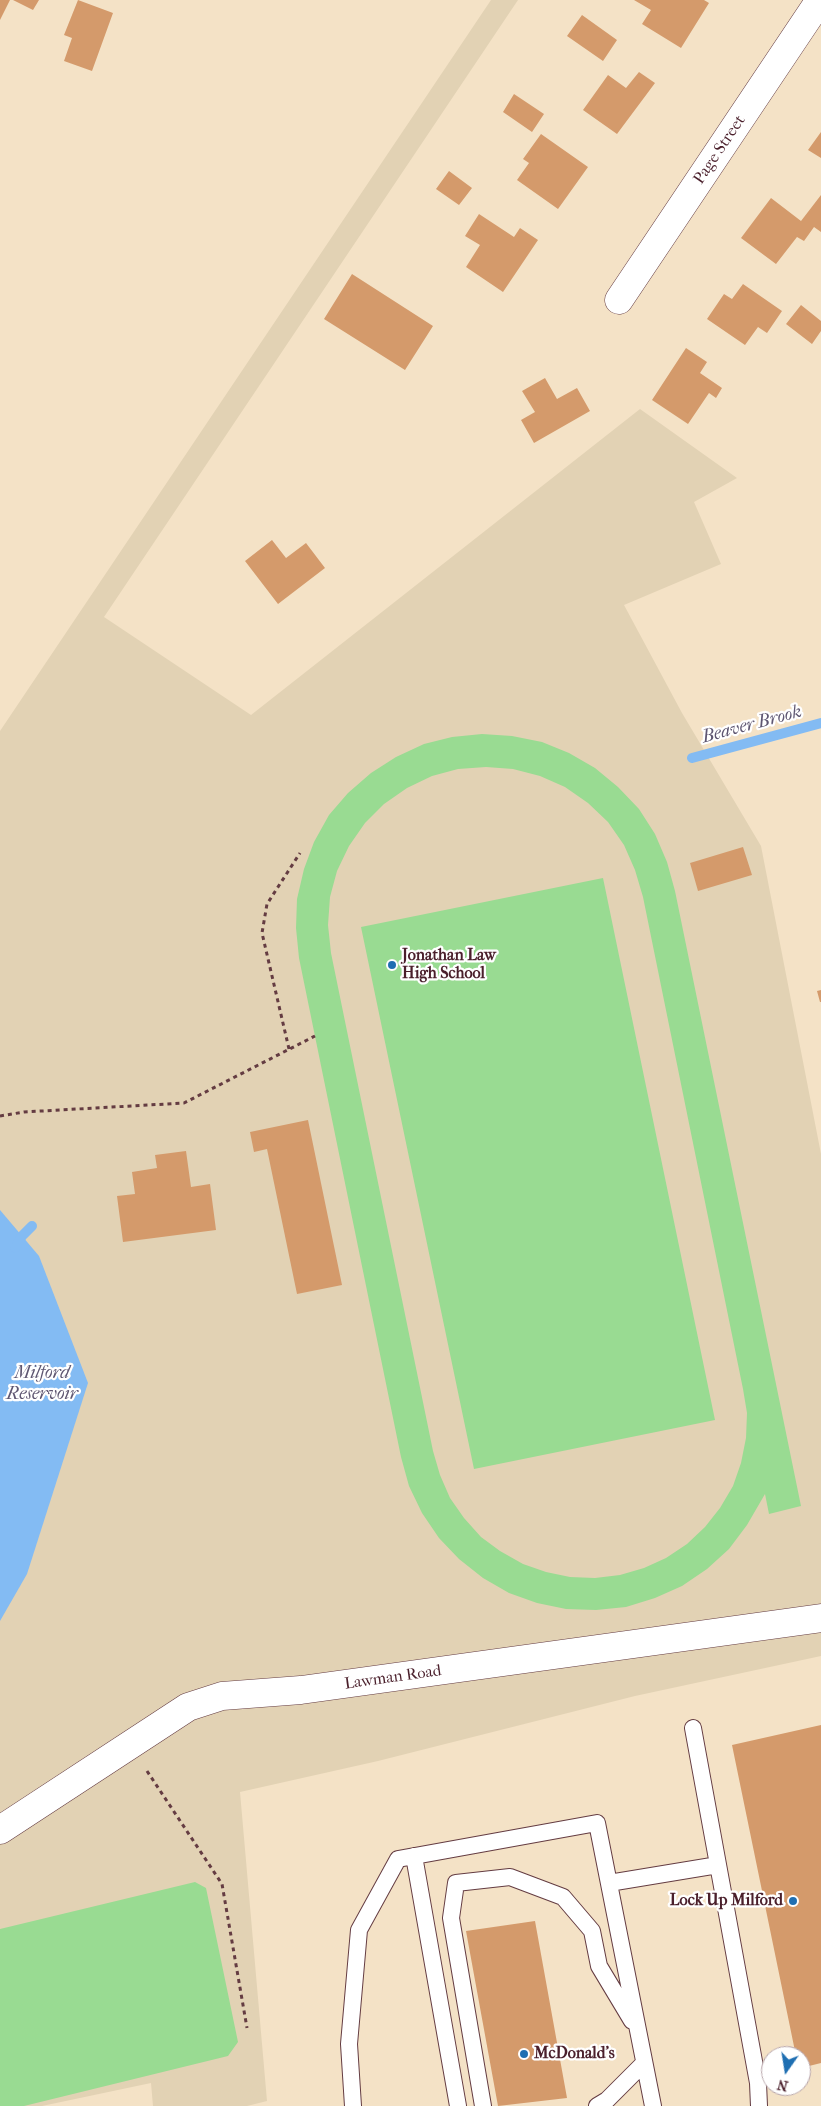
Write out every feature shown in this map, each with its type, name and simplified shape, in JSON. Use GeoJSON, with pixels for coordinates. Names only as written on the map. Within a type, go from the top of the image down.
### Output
{"type":"FeatureCollection","features":[{"type":"Feature","properties":{"kind":"street","name":"Page Street"},"geometry":{"type":"LineString","coordinates":[[619,300],[820,0]]}},
{"type":"Feature","properties":{"kind":"street","name":"Lawman Road"},"geometry":{"type":"LineString","coordinates":[[0,1830],[188,1707],[222,1696],[301,1690],[821,1618]]}},
{"type":"Feature","properties":{"kind":"lane"},"geometry":{"type":"LineString","coordinates":[[693,1728],[758,2083],[759,2106]]}},
{"type":"Feature","properties":{"kind":"lane"},"geometry":{"type":"LineString","coordinates":[[353,2106],[348,2044],[358,1930],[398,1859],[597,1823],[653,2106]]}},
{"type":"Feature","properties":{"kind":"lane"},"geometry":{"type":"LineString","coordinates":[[414,1856],[458,2106]]}},
{"type":"Feature","properties":{"kind":"lane"},"geometry":{"type":"LineString","coordinates":[[609,1883],[718,1865]]}},
{"type":"Feature","properties":{"kind":"lane"},"geometry":{"type":"LineString","coordinates":[[483,2106],[451,1918],[456,1882],[510,1877],[563,1897],[592,1931],[599,1966],[638,2031]]}},
{"type":"Feature","properties":{"kind":"lane"},"geometry":{"type":"LineString","coordinates":[[597,2106],[607,2100],[644,2063]]}},
{"type":"Feature","properties":{"kind":"path"},"geometry":{"type":"LineString","coordinates":[[289,1050],[262,933],[267,904],[300,853]]}},
{"type":"Feature","properties":{"kind":"path"},"geometry":{"type":"LineString","coordinates":[[0,1116],[24,1112],[184,1103],[315,1036]]}},
{"type":"Feature","properties":{"kind":"path"},"geometry":{"type":"LineString","coordinates":[[129,1745],[222,1884],[247,2028]]}},
{"type":"Feature","properties":{"kind":"shaded area","name":"Jonathan Law High School"},"geometry":{"type":"Polygon","coordinates":[[[491,0],[518,0],[104,617],[251,715],[640,409],[737,478],[694,502],[721,564],[624,605],[682,713],[761,846],[821,1154],[821,1656],[635,1696],[378,1761],[240,1792],[267,2101],[247,2106],[153,2106],[151,2083],[42,2106],[0,2106],[0,731],[491,0]]]}},
{"type":"Feature","properties":{"kind":"green space"},"geometry":{"type":"Polygon","coordinates":[[[482,734],[512,736],[542,742],[569,753],[595,768],[618,787],[639,809],[655,834],[667,862],[675,891],[801,1506],[769,1514],[765,1494],[747,1525],[729,1549],[707,1569],[682,1586],[655,1598],[626,1607],[596,1610],[566,1609],[537,1603],[509,1593],[483,1578],[459,1559],[439,1538],[422,1513],[409,1486],[401,1457],[299,958],[296,928],[297,899],[304,869],[314,842],[329,815],[348,793],[371,773],[396,757],[424,744],[452,737],[482,734]],[[486,767],[458,769],[432,776],[407,788],[384,804],[365,823],[349,846],[337,871],[330,897],[328,925],[331,953],[433,1451],[440,1475],[450,1498],[464,1518],[481,1537],[500,1551],[523,1564],[546,1572],[570,1577],[595,1578],[620,1575],[644,1568],[666,1558],[687,1544],[705,1527],[720,1508],[733,1486],[741,1463],[746,1438],[747,1413],[643,897],[635,870],[624,845],[608,822],[588,803],[565,787],[540,776],[513,769],[486,767]]]}},
{"type":"Feature","properties":{"kind":"green space"},"geometry":{"type":"Polygon","coordinates":[[[603,878],[715,1420],[474,1469],[361,927],[603,878]]]}},
{"type":"Feature","properties":{"kind":"green space"},"geometry":{"type":"Polygon","coordinates":[[[195,1882],[206,1888],[238,2042],[228,2056],[24,2106],[0,2106],[0,1929],[195,1882]]]}},
{"type":"Feature","properties":{"kind":"water","name":"Milford Reservoir"},"geometry":{"type":"Polygon","coordinates":[[[0,1210],[39,1256],[88,1383],[27,1574],[0,1621],[0,1210]]]}},
{"type":"Feature","properties":{"kind":"building"},"geometry":{"type":"Polygon","coordinates":[[[0,0],[10,0],[0,20],[0,0]]]}},
{"type":"Feature","properties":{"kind":"building"},"geometry":{"type":"Polygon","coordinates":[[[13,0],[39,0],[33,10],[13,0]]]}},
{"type":"Feature","properties":{"kind":"building"},"geometry":{"type":"Polygon","coordinates":[[[78,0],[113,13],[92,71],[64,61],[72,38],[64,35],[78,0]]]}},
{"type":"Feature","properties":{"kind":"building"},"geometry":{"type":"Polygon","coordinates":[[[634,0],[704,0],[709,3],[681,48],[642,24],[651,10],[634,0]]]}},
{"type":"Feature","properties":{"kind":"building"},"geometry":{"type":"Polygon","coordinates":[[[582,15],[617,40],[603,61],[567,36],[582,15]]]}},
{"type":"Feature","properties":{"kind":"building"},"geometry":{"type":"Polygon","coordinates":[[[639,72],[655,83],[617,134],[583,110],[608,75],[626,88],[639,72]]]}},
{"type":"Feature","properties":{"kind":"building"},"geometry":{"type":"Polygon","coordinates":[[[514,94],[544,114],[532,132],[503,112],[514,94]]]}},
{"type":"Feature","properties":{"kind":"building"},"geometry":{"type":"Polygon","coordinates":[[[821,132],[821,158],[808,150],[821,132]]]}},
{"type":"Feature","properties":{"kind":"building"},"geometry":{"type":"Polygon","coordinates":[[[541,134],[588,167],[558,209],[517,180],[529,163],[523,159],[541,134]]]}},
{"type":"Feature","properties":{"kind":"building"},"geometry":{"type":"Polygon","coordinates":[[[449,171],[472,188],[459,205],[436,189],[449,171]]]}},
{"type":"Feature","properties":{"kind":"building"},"geometry":{"type":"Polygon","coordinates":[[[821,195],[821,232],[814,227],[804,241],[797,237],[776,264],[741,238],[771,198],[801,221],[821,195]]]}},
{"type":"Feature","properties":{"kind":"building"},"geometry":{"type":"Polygon","coordinates":[[[479,214],[514,237],[520,228],[538,240],[503,292],[466,267],[480,245],[465,236],[479,214]]]}},
{"type":"Feature","properties":{"kind":"building"},"geometry":{"type":"Polygon","coordinates":[[[352,274],[433,326],[405,370],[324,319],[352,274]]]}},
{"type":"Feature","properties":{"kind":"building"},"geometry":{"type":"Polygon","coordinates":[[[743,284],[782,311],[767,333],[758,327],[745,345],[707,319],[724,294],[732,299],[743,284]]]}},
{"type":"Feature","properties":{"kind":"building"},"geometry":{"type":"Polygon","coordinates":[[[801,305],[821,321],[821,331],[812,344],[786,324],[801,305]]]}},
{"type":"Feature","properties":{"kind":"building"},"geometry":{"type":"Polygon","coordinates":[[[686,348],[707,362],[700,373],[722,388],[716,398],[709,393],[688,424],[652,400],[686,348]]]}},
{"type":"Feature","properties":{"kind":"building"},"geometry":{"type":"Polygon","coordinates":[[[545,378],[557,399],[577,388],[590,411],[534,443],[521,420],[535,412],[522,391],[545,378]]]}},
{"type":"Feature","properties":{"kind":"building"},"geometry":{"type":"Polygon","coordinates":[[[272,540],[286,558],[306,543],[325,568],[278,604],[245,561],[272,540]]]}},
{"type":"Feature","properties":{"kind":"building"},"geometry":{"type":"Polygon","coordinates":[[[743,847],[752,875],[698,891],[690,863],[743,847]]]}},
{"type":"Feature","properties":{"kind":"building"},"geometry":{"type":"Polygon","coordinates":[[[821,990],[821,1002],[820,1002],[817,991],[821,990]]]}},
{"type":"Feature","properties":{"kind":"building"},"geometry":{"type":"Polygon","coordinates":[[[308,1120],[342,1285],[297,1294],[267,1149],[254,1152],[250,1132],[308,1120]]]}},
{"type":"Feature","properties":{"kind":"building"},"geometry":{"type":"Polygon","coordinates":[[[186,1151],[191,1187],[210,1184],[216,1230],[123,1242],[117,1196],[135,1194],[132,1172],[157,1168],[155,1155],[186,1151]]]}},
{"type":"Feature","properties":{"kind":"building","name":"Lock Up Milford"},"geometry":{"type":"Polygon","coordinates":[[[821,1725],[821,2063],[811,2066],[811,2046],[794,2046],[732,1745],[821,1725]]]}},
{"type":"Feature","properties":{"kind":"building","name":"McDonald's"},"geometry":{"type":"Polygon","coordinates":[[[535,1921],[567,2098],[498,2106],[466,1931],[535,1921]]]}},
{"type":"Feature","properties":{"kind":"waterway","name":"Beaver Brook"},"geometry":{"type":"LineString","coordinates":[[692,758],[821,723]]}},
{"type":"Feature","properties":{"kind":"waterway","name":"Beaver Brook"},"geometry":{"type":"LineString","coordinates":[[15,1248],[22,1236],[32,1226]]}},
{"type":"Feature","properties":{"kind":"place","name":"Jonathan Law High School"},"geometry":{"type":"Point","coordinates":[392,965]}},
{"type":"Feature","properties":{"kind":"place","name":"Lock Up Milford"},"geometry":{"type":"Point","coordinates":[793,1901]}},
{"type":"Feature","properties":{"kind":"place","name":"McDonald's"},"geometry":{"type":"Point","coordinates":[524,2054]}}]}
